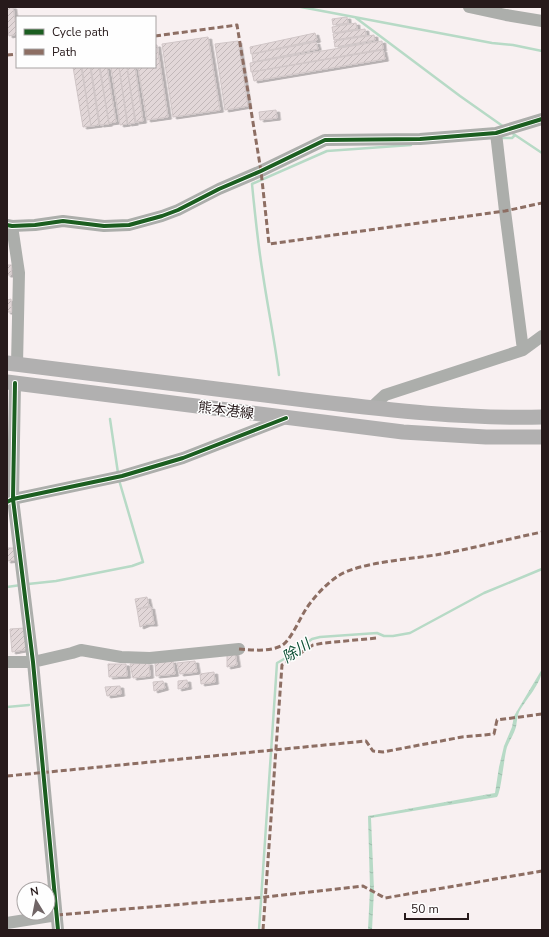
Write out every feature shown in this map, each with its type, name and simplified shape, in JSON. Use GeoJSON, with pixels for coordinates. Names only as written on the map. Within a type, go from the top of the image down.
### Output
{"type":"FeatureCollection","features":[{"type":"Feature","properties":{"kind":"main road","name":"熊本港線"},"geometry":{"type":"LineString","coordinates":[[12,363],[371,408],[453,416],[506,418],[542,417]]}},
{"type":"Feature","properties":{"kind":"main road","name":"熊本港線"},"geometry":{"type":"LineString","coordinates":[[11,382],[403,432],[486,437],[542,437]]}},
{"type":"Feature","properties":{"kind":"street"},"geometry":{"type":"LineString","coordinates":[[469,7],[542,21]]}},
{"type":"Feature","properties":{"kind":"street"},"geometry":{"type":"LineString","coordinates":[[12,363],[19,273],[9,226],[63,221],[104,226],[129,225],[178,210],[219,189],[261,171],[325,140],[420,139],[496,133],[542,119]]}},
{"type":"Feature","properties":{"kind":"street"},"geometry":{"type":"LineString","coordinates":[[496,133],[523,350]]}},
{"type":"Feature","properties":{"kind":"street"},"geometry":{"type":"LineString","coordinates":[[371,408],[385,395],[523,350],[542,336]]}},
{"type":"Feature","properties":{"kind":"street"},"geometry":{"type":"LineString","coordinates":[[11,382],[10,501],[33,662],[58,930]]}},
{"type":"Feature","properties":{"kind":"street"},"geometry":{"type":"LineString","coordinates":[[10,501],[122,476],[183,458],[286,418]]}},
{"type":"Feature","properties":{"kind":"street"},"geometry":{"type":"LineString","coordinates":[[7,662],[33,662],[81,650],[121,656],[150,658],[239,649]]}},
{"type":"Feature","properties":{"kind":"street"},"geometry":{"type":"LineString","coordinates":[[7,923],[57,915]]}},
{"type":"Feature","properties":{"kind":"water"},"geometry":{"type":"Polygon","coordinates":[[[542,669],[537,685],[518,714],[515,730],[507,747],[500,789],[497,797],[371,818],[374,890],[372,930],[368,930],[370,889],[368,816],[495,793],[504,746],[512,727],[514,716],[542,669]]]}},
{"type":"Feature","properties":{"kind":"building"},"geometry":{"type":"Polygon","coordinates":[[[7,7],[13,7],[16,34],[9,36],[7,26],[7,7]]]}},
{"type":"Feature","properties":{"kind":"building"},"geometry":{"type":"Polygon","coordinates":[[[347,17],[348,23],[333,25],[332,19],[347,17]]]}},
{"type":"Feature","properties":{"kind":"building"},"geometry":{"type":"Polygon","coordinates":[[[356,23],[357,29],[333,33],[332,27],[356,23]]]}},
{"type":"Feature","properties":{"kind":"building"},"geometry":{"type":"Polygon","coordinates":[[[365,29],[366,35],[334,40],[333,34],[365,29]]]}},
{"type":"Feature","properties":{"kind":"building"},"geometry":{"type":"Polygon","coordinates":[[[315,33],[317,40],[251,54],[250,47],[315,33]]]}},
{"type":"Feature","properties":{"kind":"building"},"geometry":{"type":"Polygon","coordinates":[[[374,35],[375,40],[335,47],[334,41],[374,35]]]}},
{"type":"Feature","properties":{"kind":"building"},"geometry":{"type":"Polygon","coordinates":[[[208,37],[220,110],[173,117],[162,44],[208,37]]]}},
{"type":"Feature","properties":{"kind":"building"},"geometry":{"type":"Polygon","coordinates":[[[238,41],[248,106],[225,110],[215,44],[238,41]]]}},
{"type":"Feature","properties":{"kind":"building"},"geometry":{"type":"Polygon","coordinates":[[[382,41],[383,49],[251,72],[250,63],[382,41]]]}},
{"type":"Feature","properties":{"kind":"building"},"geometry":{"type":"Polygon","coordinates":[[[316,42],[318,49],[253,62],[252,54],[316,42]]]}},
{"type":"Feature","properties":{"kind":"building"},"geometry":{"type":"Polygon","coordinates":[[[157,45],[168,117],[147,120],[138,68],[156,68],[157,45]]]}},
{"type":"Feature","properties":{"kind":"building"},"geometry":{"type":"Polygon","coordinates":[[[383,50],[385,59],[254,81],[252,72],[383,50]]]}},
{"type":"Feature","properties":{"kind":"building"},"geometry":{"type":"Polygon","coordinates":[[[73,68],[81,68],[91,126],[83,127],[73,68]]]}},
{"type":"Feature","properties":{"kind":"building"},"geometry":{"type":"Polygon","coordinates":[[[82,68],[90,68],[99,125],[91,126],[82,68]]]}},
{"type":"Feature","properties":{"kind":"building"},"geometry":{"type":"Polygon","coordinates":[[[91,68],[99,68],[109,124],[100,125],[91,68]]]}},
{"type":"Feature","properties":{"kind":"building"},"geometry":{"type":"Polygon","coordinates":[[[100,68],[107,68],[116,122],[109,123],[100,68]]]}},
{"type":"Feature","properties":{"kind":"building"},"geometry":{"type":"Polygon","coordinates":[[[111,68],[119,68],[127,124],[120,125],[111,68]]]}},
{"type":"Feature","properties":{"kind":"building"},"geometry":{"type":"Polygon","coordinates":[[[119,68],[127,68],[135,123],[128,124],[119,68]]]}},
{"type":"Feature","properties":{"kind":"building"},"geometry":{"type":"Polygon","coordinates":[[[127,68],[135,68],[143,121],[136,122],[127,68]]]}},
{"type":"Feature","properties":{"kind":"building"},"geometry":{"type":"Polygon","coordinates":[[[276,110],[277,118],[260,120],[259,112],[276,110]]]}},
{"type":"Feature","properties":{"kind":"building"},"geometry":{"type":"Polygon","coordinates":[[[7,265],[12,265],[11,275],[7,275],[7,265]]]}},
{"type":"Feature","properties":{"kind":"building"},"geometry":{"type":"Polygon","coordinates":[[[11,299],[12,312],[7,312],[7,300],[11,299]]]}},
{"type":"Feature","properties":{"kind":"building"},"geometry":{"type":"Polygon","coordinates":[[[7,548],[14,548],[16,560],[7,561],[7,548]]]}},
{"type":"Feature","properties":{"kind":"building"},"geometry":{"type":"Polygon","coordinates":[[[147,597],[149,606],[137,609],[135,599],[147,597]]]}},
{"type":"Feature","properties":{"kind":"building"},"geometry":{"type":"Polygon","coordinates":[[[151,607],[154,624],[147,624],[140,627],[137,609],[151,607]]]}},
{"type":"Feature","properties":{"kind":"building"},"geometry":{"type":"Polygon","coordinates":[[[25,628],[28,649],[12,652],[10,629],[25,628]]]}},
{"type":"Feature","properties":{"kind":"building"},"geometry":{"type":"Polygon","coordinates":[[[235,653],[237,665],[227,667],[227,654],[235,653]]]}},
{"type":"Feature","properties":{"kind":"building"},"geometry":{"type":"Polygon","coordinates":[[[173,661],[175,674],[156,676],[155,663],[173,661]]]}},
{"type":"Feature","properties":{"kind":"building"},"geometry":{"type":"Polygon","coordinates":[[[195,661],[197,672],[180,674],[177,663],[195,661]]]}},
{"type":"Feature","properties":{"kind":"building"},"geometry":{"type":"Polygon","coordinates":[[[149,663],[150,676],[133,678],[130,664],[149,663]]]}},
{"type":"Feature","properties":{"kind":"building"},"geometry":{"type":"Polygon","coordinates":[[[108,664],[126,664],[127,676],[109,677],[108,664]]]}},
{"type":"Feature","properties":{"kind":"building"},"geometry":{"type":"Polygon","coordinates":[[[214,672],[215,682],[201,684],[200,674],[214,672]]]}},
{"type":"Feature","properties":{"kind":"building"},"geometry":{"type":"Polygon","coordinates":[[[187,680],[188,687],[178,689],[178,681],[187,680]]]}},
{"type":"Feature","properties":{"kind":"building"},"geometry":{"type":"Polygon","coordinates":[[[163,681],[165,688],[154,691],[153,682],[163,681]]]}},
{"type":"Feature","properties":{"kind":"building"},"geometry":{"type":"Polygon","coordinates":[[[120,686],[121,694],[107,696],[105,687],[120,686]]]}},
{"type":"Feature","properties":{"kind":"waterway"},"geometry":{"type":"LineString","coordinates":[[301,7],[542,51]]}},
{"type":"Feature","properties":{"kind":"waterway"},"geometry":{"type":"LineString","coordinates":[[356,18],[504,127]]}},
{"type":"Feature","properties":{"kind":"waterway"},"geometry":{"type":"LineString","coordinates":[[511,132],[542,153]]}},
{"type":"Feature","properties":{"kind":"waterway"},"geometry":{"type":"LineString","coordinates":[[500,138],[512,138],[515,135]]}},
{"type":"Feature","properties":{"kind":"waterway"},"geometry":{"type":"LineString","coordinates":[[279,375],[255,219],[252,184],[327,151],[411,145]]}},
{"type":"Feature","properties":{"kind":"waterway"},"geometry":{"type":"LineString","coordinates":[[110,419],[118,473]]}},
{"type":"Feature","properties":{"kind":"waterway"},"geometry":{"type":"LineString","coordinates":[[28,584],[56,581],[132,566],[143,562],[119,480]]}},
{"type":"Feature","properties":{"kind":"waterway","name":"除川"},"geometry":{"type":"LineString","coordinates":[[259,930],[277,663],[291,655],[312,639],[320,637],[377,633],[384,636],[393,636],[410,633],[484,593],[542,569]]}},
{"type":"Feature","properties":{"kind":"waterway"},"geometry":{"type":"LineString","coordinates":[[7,587],[21,585]]}},
{"type":"Feature","properties":{"kind":"waterway"},"geometry":{"type":"LineString","coordinates":[[7,707],[29,705]]}},
{"type":"Feature","properties":{"kind":"marked path"},"geometry":{"type":"LineString","coordinates":[[156,36],[237,25],[261,171],[269,244],[505,211],[542,203]]}},
{"type":"Feature","properties":{"kind":"marked path"},"geometry":{"type":"LineString","coordinates":[[7,55],[16,54]]}},
{"type":"Feature","properties":{"kind":"marked path"},"geometry":{"type":"LineString","coordinates":[[239,649],[266,650],[276,648],[284,644],[316,595],[334,579],[347,571],[373,564],[454,552],[542,532]]}},
{"type":"Feature","properties":{"kind":"marked path"},"geometry":{"type":"LineString","coordinates":[[263,930],[282,665],[313,645],[377,638]]}},
{"type":"Feature","properties":{"kind":"marked path"},"geometry":{"type":"LineString","coordinates":[[7,776],[366,741],[373,751],[383,752],[462,737],[494,734],[497,720],[542,714]]}},
{"type":"Feature","properties":{"kind":"marked path"},"geometry":{"type":"LineString","coordinates":[[57,915],[265,897],[363,886],[385,898],[542,871]]}},
{"type":"Feature","properties":{"kind":"cycle path"},"geometry":{"type":"LineString","coordinates":[[7,225],[35,225],[63,221],[104,226],[129,225],[178,210],[219,189],[261,171],[325,140],[420,139],[496,133],[542,119]]}},
{"type":"Feature","properties":{"kind":"cycle path"},"geometry":{"type":"LineString","coordinates":[[15,383],[13,499],[33,662],[58,930]]}},
{"type":"Feature","properties":{"kind":"cycle path"},"geometry":{"type":"LineString","coordinates":[[7,502],[13,499],[122,476],[183,458],[286,418]]}}]}
